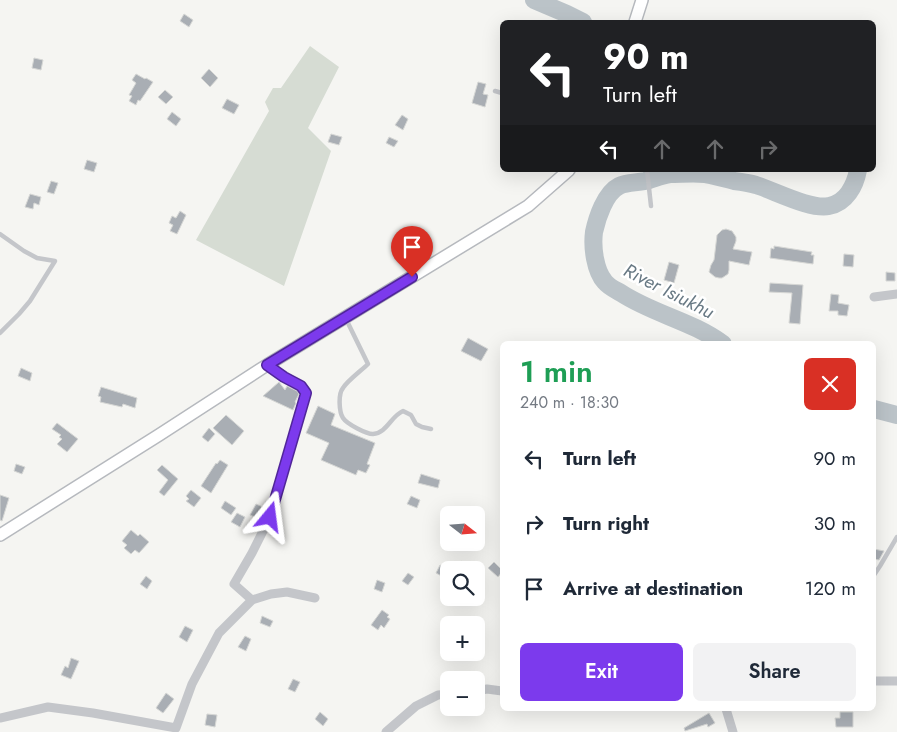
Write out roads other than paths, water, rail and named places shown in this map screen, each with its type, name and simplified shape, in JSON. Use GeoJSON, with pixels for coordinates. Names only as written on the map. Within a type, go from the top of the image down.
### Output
{"type":"FeatureCollection","features":[{"type":"Feature","properties":{"kind":"main road"},"geometry":{"type":"LineString","coordinates":[[636,18],[642,0]]}},
{"type":"Feature","properties":{"kind":"main road"},"geometry":{"type":"LineString","coordinates":[[0,535],[267,365],[528,206],[568,172]]}},
{"type":"Feature","properties":{"kind":"street"},"geometry":{"type":"LineString","coordinates":[[874,297],[897,294]]}},
{"type":"Feature","properties":{"kind":"street"},"geometry":{"type":"LineString","coordinates":[[252,600],[234,584],[270,517],[306,393],[301,386],[267,365]]}},
{"type":"Feature","properties":{"kind":"street"},"geometry":{"type":"LineString","coordinates":[[0,718],[48,707],[93,712],[176,728],[192,684],[219,633],[252,600],[271,594],[287,592],[315,598]]}},
{"type":"Feature","properties":{"kind":"street"},"geometry":{"type":"LineString","coordinates":[[876,681],[897,681]]}},
{"type":"Feature","properties":{"kind":"street"},"geometry":{"type":"LineString","coordinates":[[485,690],[500,691]]}},
{"type":"Feature","properties":{"kind":"street"},"geometry":{"type":"LineString","coordinates":[[386,732],[416,706],[440,695]]}},
{"type":"Feature","properties":{"kind":"street"},"geometry":{"type":"LineString","coordinates":[[727,711],[733,732]]}},
{"type":"Feature","properties":{"kind":"lane"},"geometry":{"type":"LineString","coordinates":[[495,91],[500,93]]}},
{"type":"Feature","properties":{"kind":"lane"},"geometry":{"type":"LineString","coordinates":[[647,172],[650,206]]}},
{"type":"Feature","properties":{"kind":"lane"},"geometry":{"type":"LineString","coordinates":[[0,234],[37,258],[56,261],[30,301],[0,333]]}},
{"type":"Feature","properties":{"kind":"lane"},"geometry":{"type":"LineString","coordinates":[[345,317],[368,364],[342,388],[340,395],[342,417],[351,425],[373,434],[383,431],[403,411],[411,415],[416,424],[431,429]]}},
{"type":"Feature","properties":{"kind":"lane"},"geometry":{"type":"LineString","coordinates":[[876,572],[897,537]]}},
{"type":"Feature","properties":{"kind":"waterway","name":"River Isiukhu"},"geometry":{"type":"LineString","coordinates":[[534,0],[579,20]]}},
{"type":"Feature","properties":{"kind":"waterway","name":"River Isiukhu"},"geometry":{"type":"LineString","coordinates":[[718,341],[698,329],[646,307],[605,282],[597,265],[593,238],[600,213],[614,189],[625,184],[670,174],[705,174],[756,185],[813,205],[829,206],[845,198],[855,182],[858,172]]}},
{"type":"Feature","properties":{"kind":"waterway","name":"River Isiukhu"},"geometry":{"type":"LineString","coordinates":[[876,410],[897,415]]}}]}
